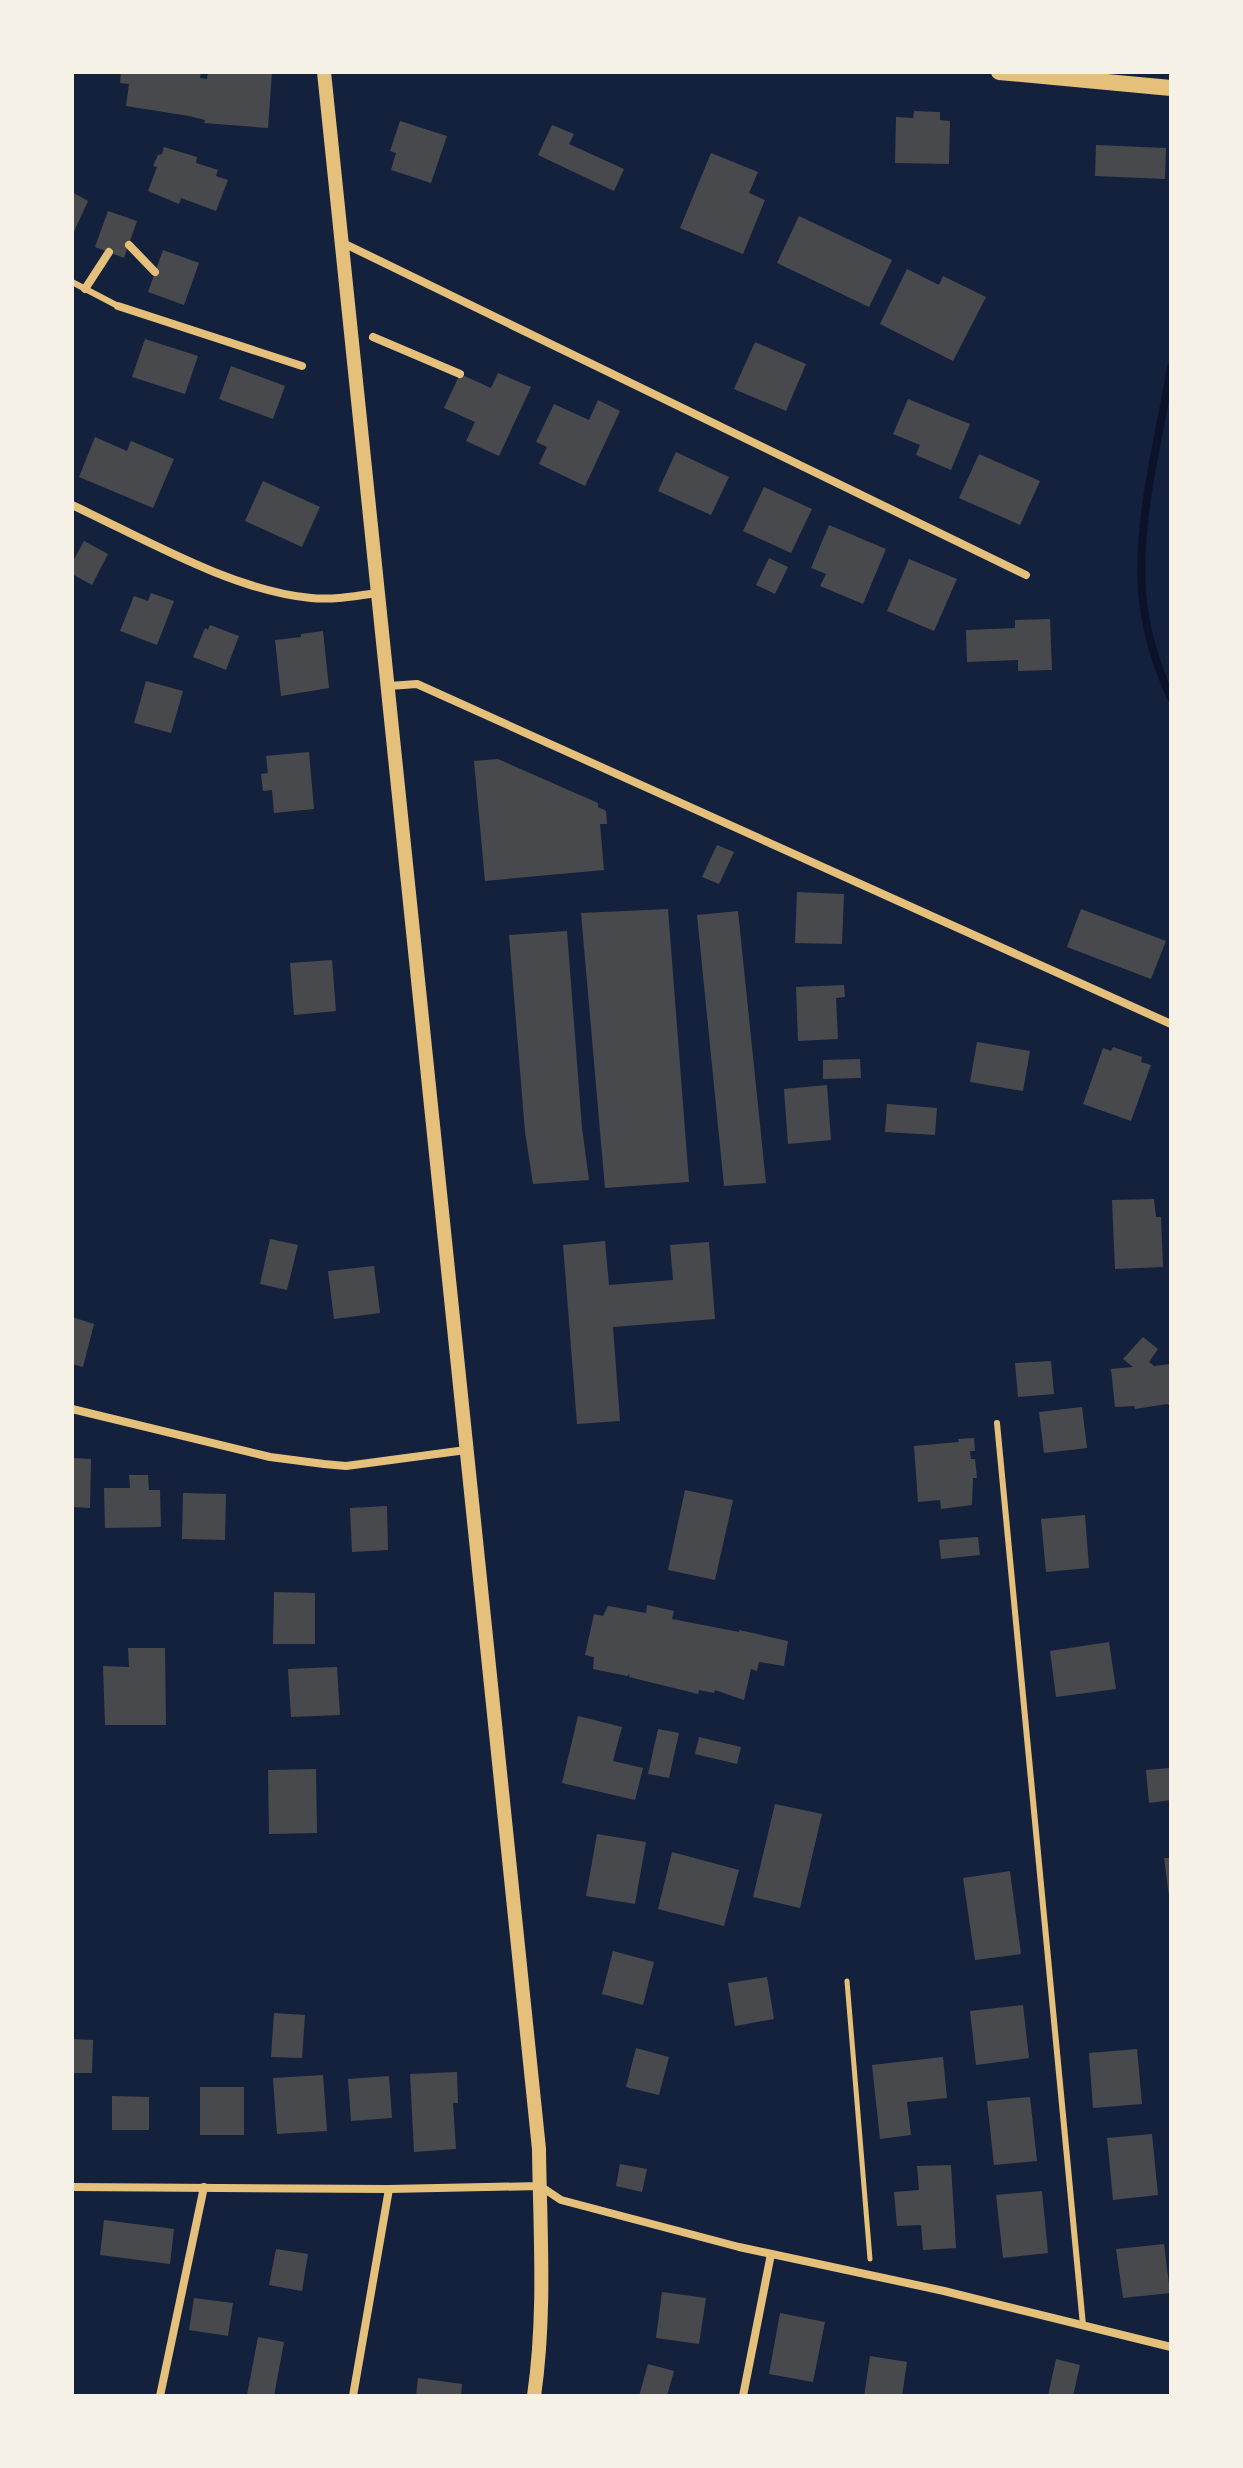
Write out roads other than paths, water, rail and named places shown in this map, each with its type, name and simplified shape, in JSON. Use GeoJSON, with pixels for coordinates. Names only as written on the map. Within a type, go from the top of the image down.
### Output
{"type":"FeatureCollection","features":[{"type":"Feature","properties":{"kind":"main road"},"geometry":{"type":"LineString","coordinates":[[999,72],[1134,78],[1171,88]]}},
{"type":"Feature","properties":{"kind":"street"},"geometry":{"type":"LineString","coordinates":[[324,72],[539,2149],[543,2286],[540,2356],[534,2396]]}},
{"type":"Feature","properties":{"kind":"street"},"geometry":{"type":"LineString","coordinates":[[341,242],[1026,575]]}},
{"type":"Feature","properties":{"kind":"street"},"geometry":{"type":"LineString","coordinates":[[129,245],[155,272]]}},
{"type":"Feature","properties":{"kind":"street"},"geometry":{"type":"LineString","coordinates":[[85,289],[109,252]]}},
{"type":"Feature","properties":{"kind":"street"},"geometry":{"type":"LineString","coordinates":[[118,306],[302,366]]}},
{"type":"Feature","properties":{"kind":"street"},"geometry":{"type":"LineString","coordinates":[[373,337],[460,374]]}},
{"type":"Feature","properties":{"kind":"street"},"geometry":{"type":"LineString","coordinates":[[72,505],[190,561],[252,585],[313,599],[378,593]]}},
{"type":"Feature","properties":{"kind":"street"},"geometry":{"type":"LineString","coordinates":[[389,686],[417,684],[1171,1024]]}},
{"type":"Feature","properties":{"kind":"street"},"geometry":{"type":"LineString","coordinates":[[72,1409],[270,1457],[324,1464],[346,1466],[466,1450]]}},
{"type":"Feature","properties":{"kind":"street"},"geometry":{"type":"LineString","coordinates":[[72,2187],[389,2189],[540,2186],[561,2200],[771,2254],[1171,2347]]}},
{"type":"Feature","properties":{"kind":"street"},"geometry":{"type":"LineString","coordinates":[[160,2396],[204,2187]]}},
{"type":"Feature","properties":{"kind":"street"},"geometry":{"type":"LineString","coordinates":[[353,2396],[389,2189]]}},
{"type":"Feature","properties":{"kind":"street"},"geometry":{"type":"LineString","coordinates":[[743,2396],[771,2254]]}},
{"type":"Feature","properties":{"kind":"lane"},"geometry":{"type":"LineString","coordinates":[[72,282],[118,306]]}},
{"type":"Feature","properties":{"kind":"lane"},"geometry":{"type":"LineString","coordinates":[[997,1423],[1083,2325]]}},
{"type":"Feature","properties":{"kind":"waterway"},"geometry":{"type":"LineString","coordinates":[[1171,367],[1150,479],[1141,564],[1143,606],[1149,633],[1171,698]]}}]}
